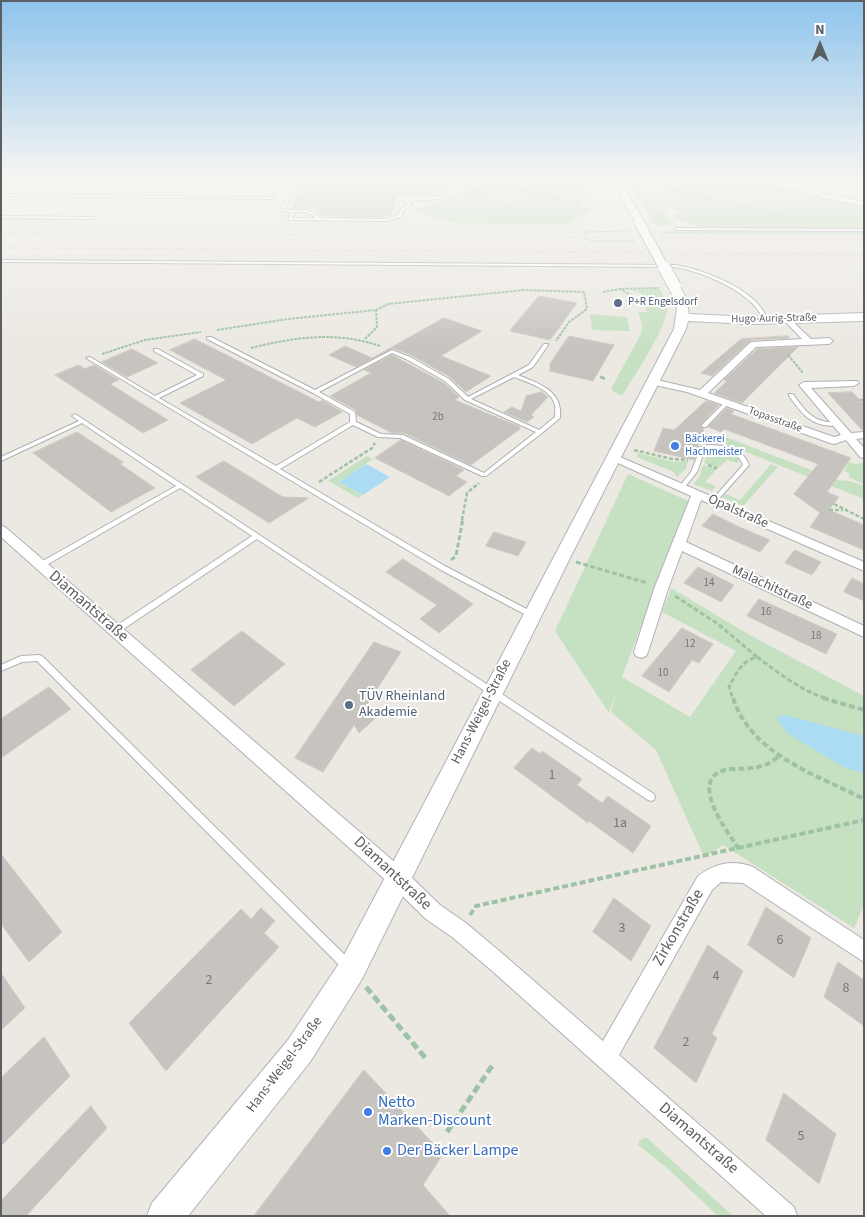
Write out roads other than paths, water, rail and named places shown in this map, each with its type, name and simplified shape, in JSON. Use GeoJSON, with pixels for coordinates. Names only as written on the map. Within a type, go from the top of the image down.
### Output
{"type":"FeatureCollection","features":[{"type":"Feature","properties":{"kind":"street"},"geometry":{"type":"LineString","coordinates":[[647,237],[676,287],[683,303],[684,317]]}},
{"type":"Feature","properties":{"kind":"street","name":"Hugo-Aurig-Straße"},"geometry":{"type":"LineString","coordinates":[[684,317],[711,320],[864,317]]}},
{"type":"Feature","properties":{"kind":"street","name":"Hans-Weigel-Straße"},"geometry":{"type":"LineString","coordinates":[[165,1216],[299,1051],[352,969],[492,692],[677,335],[684,317]]}},
{"type":"Feature","properties":{"kind":"street"},"geometry":{"type":"LineString","coordinates":[[787,319],[809,342]]}},
{"type":"Feature","properties":{"kind":"street"},"geometry":{"type":"LineString","coordinates":[[702,394],[754,344],[828,341]]}},
{"type":"Feature","properties":{"kind":"street","name":"Topasstraße"},"geometry":{"type":"LineString","coordinates":[[653,382],[702,394],[834,441],[848,436],[864,435]]}},
{"type":"Feature","properties":{"kind":"street"},"geometry":{"type":"LineString","coordinates":[[854,383],[804,385],[864,455]]}},
{"type":"Feature","properties":{"kind":"street","name":"Opalstraße"},"geometry":{"type":"LineString","coordinates":[[616,452],[682,487],[864,567]]}},
{"type":"Feature","properties":{"kind":"street"},"geometry":{"type":"LineString","coordinates":[[641,652],[661,589],[698,494]]}},
{"type":"Feature","properties":{"kind":"street","name":"Diamantstraße"},"geometry":{"type":"LineString","coordinates":[[1,530],[398,878],[433,912],[460,930],[785,1216]]}},
{"type":"Feature","properties":{"kind":"street","name":"Malachitstraße"},"geometry":{"type":"LineString","coordinates":[[679,544],[864,632]]}},
{"type":"Feature","properties":{"kind":"street","name":"Zirkonstraße"},"geometry":{"type":"LineString","coordinates":[[605,1058],[704,883],[716,873],[729,871],[746,874],[864,952]]}},
{"type":"Feature","properties":{"kind":"lane"},"geometry":{"type":"LineString","coordinates":[[1,261],[675,266],[697,270],[733,289],[751,300],[766,320]]}},
{"type":"Feature","properties":{"kind":"lane"},"geometry":{"type":"LineString","coordinates":[[209,338],[353,413],[353,423]]}},
{"type":"Feature","properties":{"kind":"lane"},"geometry":{"type":"LineString","coordinates":[[467,399],[531,366],[546,345]]}},
{"type":"Feature","properties":{"kind":"lane"},"geometry":{"type":"LineString","coordinates":[[156,350],[201,375],[156,397]]}},
{"type":"Feature","properties":{"kind":"lane"},"geometry":{"type":"LineString","coordinates":[[315,392],[392,351],[447,380],[467,399],[540,432]]}},
{"type":"Feature","properties":{"kind":"lane"},"geometry":{"type":"LineString","coordinates":[[88,358],[278,468],[443,568],[532,615]]}},
{"type":"Feature","properties":{"kind":"lane"},"geometry":{"type":"LineString","coordinates":[[353,423],[380,436],[401,436],[484,475],[557,418],[559,410],[556,400],[549,391],[514,375]]}},
{"type":"Feature","properties":{"kind":"lane"},"geometry":{"type":"LineString","coordinates":[[791,395],[811,420],[823,424],[837,424]]}},
{"type":"Feature","properties":{"kind":"lane"},"geometry":{"type":"LineString","coordinates":[[704,426],[727,403]]}},
{"type":"Feature","properties":{"kind":"lane"},"geometry":{"type":"LineString","coordinates":[[75,416],[651,797]]}},
{"type":"Feature","properties":{"kind":"lane"},"geometry":{"type":"LineString","coordinates":[[1,459],[82,422]]}},
{"type":"Feature","properties":{"kind":"lane"},"geometry":{"type":"LineString","coordinates":[[278,468],[353,423]]}},
{"type":"Feature","properties":{"kind":"lane"},"geometry":{"type":"LineString","coordinates":[[682,487],[694,472],[703,448],[730,450],[746,459],[746,465],[714,501]]}},
{"type":"Feature","properties":{"kind":"lane"},"geometry":{"type":"LineString","coordinates":[[41,565],[180,486]]}},
{"type":"Feature","properties":{"kind":"lane"},"geometry":{"type":"LineString","coordinates":[[116,630],[256,537]]}},
{"type":"Feature","properties":{"kind":"lane"},"geometry":{"type":"LineString","coordinates":[[1,668],[20,659],[39,658],[352,969]]}},
{"type":"Feature","properties":{"kind":"water"},"geometry":{"type":"Polygon","coordinates":[[[366,464],[390,477],[363,495],[339,482],[366,464]]]}},
{"type":"Feature","properties":{"kind":"water"},"geometry":{"type":"Polygon","coordinates":[[[785,715],[864,736],[864,773],[846,768],[788,734],[776,717],[785,715]]]}},
{"type":"Feature","properties":{"kind":"railway"},"geometry":{"type":"LineString","coordinates":[[547,237],[864,239]]}},
{"type":"Feature","properties":{"kind":"railway"},"geometry":{"type":"LineString","coordinates":[[1,248],[864,254]]}},
{"type":"Feature","properties":{"kind":"place","name":"P+R Engelsdorf"},"geometry":{"type":"Point","coordinates":[618,303]}},
{"type":"Feature","properties":{"kind":"place","name":"Bäckerei Hachmeister"},"geometry":{"type":"Point","coordinates":[675,446]}},
{"type":"Feature","properties":{"kind":"place","name":"TÜV Rheinland Akademie"},"geometry":{"type":"Point","coordinates":[349,705]}},
{"type":"Feature","properties":{"kind":"place","name":"Netto Marken-Discount"},"geometry":{"type":"Point","coordinates":[368,1112]}},
{"type":"Feature","properties":{"kind":"place","name":"Der Bäcker Lampe"},"geometry":{"type":"Point","coordinates":[387,1151]}}]}
